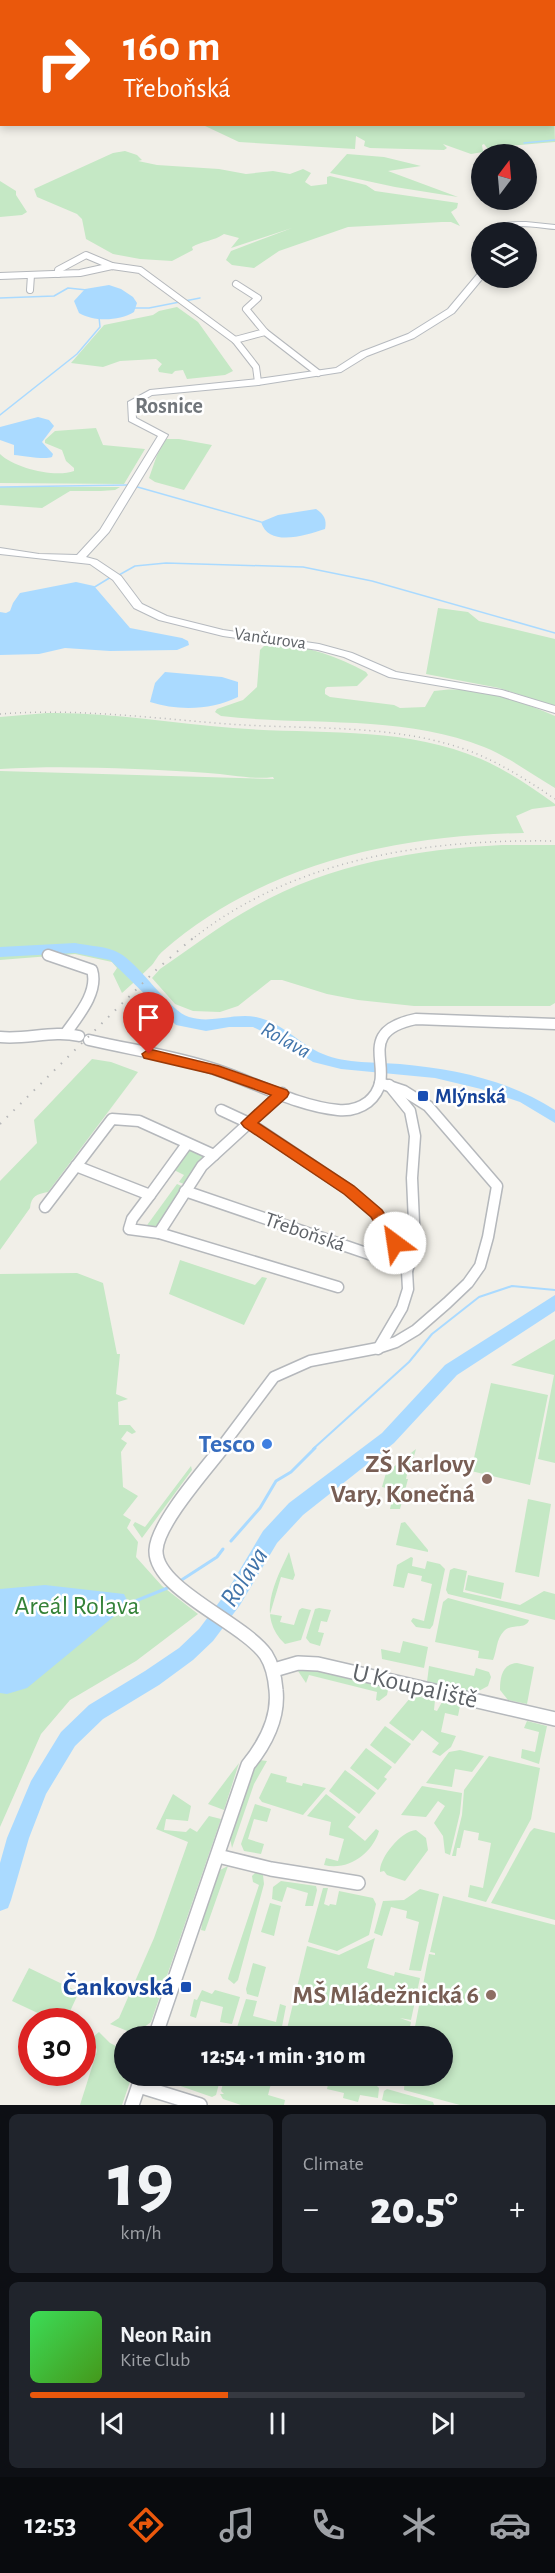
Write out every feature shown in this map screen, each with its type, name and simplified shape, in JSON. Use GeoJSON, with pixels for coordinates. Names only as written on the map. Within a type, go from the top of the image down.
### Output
{"type":"FeatureCollection","features":[{"type":"Feature","properties":{"kind":"street"},"geometry":{"type":"LineString","coordinates":[[537,225],[555,227]]}},
{"type":"Feature","properties":{"kind":"street"},"geometry":{"type":"LineString","coordinates":[[58,274],[58,270],[86,255],[112,266],[140,270],[235,340],[256,367],[258,382]]}},
{"type":"Feature","properties":{"kind":"street"},"geometry":{"type":"LineString","coordinates":[[0,276],[80,273],[112,266]]}},
{"type":"Feature","properties":{"kind":"street"},"geometry":{"type":"LineString","coordinates":[[30,275],[31,290]]}},
{"type":"Feature","properties":{"kind":"street"},"geometry":{"type":"LineString","coordinates":[[236,284],[258,298],[246,309],[265,332],[318,373]]}},
{"type":"Feature","properties":{"kind":"street"},"geometry":{"type":"LineString","coordinates":[[80,558],[104,532],[163,435],[132,419],[131,404],[150,393],[258,382],[338,370],[364,354],[411,336],[451,311],[471,287]]}},
{"type":"Feature","properties":{"kind":"street"},"geometry":{"type":"LineString","coordinates":[[235,340],[265,332]]}},
{"type":"Feature","properties":{"kind":"street","name":"Vančurova"},"geometry":{"type":"LineString","coordinates":[[0,551],[39,557],[80,558],[93,562],[106,569],[121,583],[138,606],[163,618],[223,633],[319,647],[348,655],[393,675],[486,690],[555,710]]}},
{"type":"Feature","properties":{"kind":"street"},"geometry":{"type":"LineString","coordinates":[[48,955],[92,970],[95,975],[94,985],[86,1003],[66,1033]]}},
{"type":"Feature","properties":{"kind":"street"},"geometry":{"type":"LineString","coordinates":[[407,1271],[415,1245],[412,1178],[415,1136],[410,1111],[383,1082],[380,1062],[384,1033],[387,1028],[400,1020],[439,1019],[555,1024]]}},
{"type":"Feature","properties":{"kind":"street"},"geometry":{"type":"LineString","coordinates":[[0,1037],[19,1039],[66,1033],[79,1036]]}},
{"type":"Feature","properties":{"kind":"street"},"geometry":{"type":"LineString","coordinates":[[89,1040],[214,1070],[322,1107],[345,1110],[360,1106],[371,1099],[383,1082]]}},
{"type":"Feature","properties":{"kind":"street"},"geometry":{"type":"LineString","coordinates":[[159,2026],[248,1765],[259,1752],[274,1718],[277,1694],[274,1670],[265,1653],[234,1625],[201,1606],[174,1584],[160,1567],[155,1555],[161,1529],[274,1377],[287,1368],[304,1362],[378,1348],[408,1335],[474,1276],[482,1260],[497,1186],[428,1106],[404,1090],[383,1082]]}},
{"type":"Feature","properties":{"kind":"street"},"geometry":{"type":"LineString","coordinates":[[159,1233],[202,1166],[282,1093]]}},
{"type":"Feature","properties":{"kind":"street"},"geometry":{"type":"LineString","coordinates":[[221,1110],[249,1123],[349,1190],[376,1214],[389,1230],[407,1271],[408,1289],[402,1308],[378,1348]]}},
{"type":"Feature","properties":{"kind":"street"},"geometry":{"type":"LineString","coordinates":[[45,1207],[112,1119],[139,1121],[214,1155]]}},
{"type":"Feature","properties":{"kind":"street","name":"Třeboňská"},"geometry":{"type":"LineString","coordinates":[[187,1144],[132,1219],[129,1229],[159,1233],[338,1287]]}},
{"type":"Feature","properties":{"kind":"street"},"geometry":{"type":"LineString","coordinates":[[76,1166],[150,1195]]}},
{"type":"Feature","properties":{"kind":"street","name":"Třeboňská"},"geometry":{"type":"LineString","coordinates":[[185,1191],[372,1254],[402,1257]]}},
{"type":"Feature","properties":{"kind":"street","name":"U Koupaliště"},"geometry":{"type":"LineString","coordinates":[[274,1670],[298,1663],[318,1664],[555,1719]]}},
{"type":"Feature","properties":{"kind":"street"},"geometry":{"type":"LineString","coordinates":[[218,1856],[271,1869],[358,1883]]}},
{"type":"Feature","properties":{"kind":"street"},"geometry":{"type":"LineString","coordinates":[[132,2105],[138,2086]]}},
{"type":"Feature","properties":{"kind":"street"},"geometry":{"type":"LineString","coordinates":[[151,2086],[200,2105]]}},
{"type":"Feature","properties":{"kind":"green space"},"geometry":{"type":"Polygon","coordinates":[[[205,126],[554,126],[555,142],[471,144],[471,154],[443,144],[447,148],[444,150],[370,148],[364,146],[365,141],[356,136],[355,149],[239,142],[205,126]]]}},
{"type":"Feature","properties":{"kind":"green space"},"geometry":{"type":"Polygon","coordinates":[[[125,151],[137,155],[142,160],[138,161],[157,165],[219,169],[246,174],[273,171],[290,174],[303,169],[311,173],[305,182],[311,186],[327,184],[327,177],[330,176],[366,185],[375,191],[458,203],[457,208],[451,212],[460,226],[451,222],[442,222],[348,227],[279,251],[254,268],[232,265],[226,260],[231,251],[292,228],[231,248],[239,238],[224,234],[192,247],[193,250],[172,261],[113,254],[86,239],[82,219],[77,214],[37,197],[34,189],[113,153],[125,151]]]}},
{"type":"Feature","properties":{"kind":"green space"},"geometry":{"type":"Polygon","coordinates":[[[347,154],[384,157],[421,166],[388,171],[458,197],[330,173],[347,154]]]}},
{"type":"Feature","properties":{"kind":"green space"},"geometry":{"type":"Polygon","coordinates":[[[0,181],[16,191],[16,195],[27,212],[22,215],[0,217],[0,181]]]}},
{"type":"Feature","properties":{"kind":"green space"},"geometry":{"type":"Polygon","coordinates":[[[177,307],[198,322],[233,371],[225,375],[187,379],[183,370],[172,374],[159,372],[158,369],[162,364],[156,359],[120,361],[103,367],[71,363],[104,325],[153,315],[159,311],[177,307]]]}},
{"type":"Feature","properties":{"kind":"green space"},"geometry":{"type":"Polygon","coordinates":[[[96,428],[103,445],[145,449],[124,484],[0,483],[0,454],[15,464],[35,470],[56,473],[74,471],[74,468],[66,461],[62,450],[45,443],[45,440],[55,431],[96,428]]]}},
{"type":"Feature","properties":{"kind":"green space"},"geometry":{"type":"Polygon","coordinates":[[[166,439],[212,445],[184,490],[155,482],[149,478],[157,455],[166,439]]]}},
{"type":"Feature","properties":{"kind":"green space"},"geometry":{"type":"Polygon","coordinates":[[[0,487],[120,487],[115,490],[70,491],[42,508],[0,505],[0,487]]]}},
{"type":"Feature","properties":{"kind":"green space"},"geometry":{"type":"Polygon","coordinates":[[[438,608],[468,612],[479,621],[555,639],[555,706],[499,688],[426,674],[438,608]]]}},
{"type":"Feature","properties":{"kind":"green space"},"geometry":{"type":"Polygon","coordinates":[[[264,646],[304,648],[354,666],[368,675],[357,686],[327,687],[325,694],[330,697],[394,705],[400,708],[425,707],[434,691],[465,690],[496,695],[555,716],[555,788],[493,751],[453,737],[387,725],[253,719],[221,716],[215,712],[217,709],[243,700],[257,687],[260,650],[264,646]]]}},
{"type":"Feature","properties":{"kind":"green space"},"geometry":{"type":"Polygon","coordinates":[[[47,713],[117,716],[264,730],[359,733],[421,741],[451,748],[491,763],[528,785],[555,806],[532,809],[516,816],[524,833],[428,840],[380,848],[333,860],[287,876],[244,896],[202,921],[161,953],[152,965],[122,993],[113,974],[117,968],[112,962],[75,954],[0,960],[0,771],[274,779],[273,777],[257,778],[130,769],[52,767],[0,769],[0,717],[47,713]]]}},
{"type":"Feature","properties":{"kind":"green space"},"geometry":{"type":"Polygon","coordinates":[[[502,845],[555,845],[555,1003],[550,1006],[414,1006],[358,1000],[327,994],[282,980],[271,980],[238,1006],[220,1012],[193,1011],[175,1004],[152,978],[160,969],[243,913],[284,891],[313,879],[375,861],[406,855],[502,845]]]}},
{"type":"Feature","properties":{"kind":"green space"},"geometry":{"type":"Polygon","coordinates":[[[92,1059],[111,1062],[138,1072],[48,1192],[33,1198],[30,1208],[0,1250],[0,1181],[37,1143],[34,1120],[92,1059]]]}},
{"type":"Feature","properties":{"kind":"green space"},"geometry":{"type":"Polygon","coordinates":[[[188,1149],[206,1157],[186,1185],[179,1182],[184,1175],[172,1169],[188,1149]]]}},
{"type":"Feature","properties":{"kind":"green space"},"geometry":{"type":"Polygon","coordinates":[[[177,1184],[184,1187],[158,1227],[145,1228],[177,1184]]]}},
{"type":"Feature","properties":{"kind":"green space"},"geometry":{"type":"Polygon","coordinates":[[[180,1260],[255,1285],[262,1277],[267,1278],[244,1325],[169,1294],[180,1260]]]}},
{"type":"Feature","properties":{"kind":"green space","name":"Areál Rolava"},"geometry":{"type":"Polygon","coordinates":[[[77,1273],[103,1283],[117,1354],[120,1354],[116,1394],[128,1399],[118,1402],[119,1425],[130,1425],[136,1432],[132,1434],[127,1431],[121,1439],[127,1443],[121,1452],[123,1487],[138,1496],[123,1515],[131,1520],[127,1528],[138,1542],[136,1557],[162,1586],[198,1614],[136,1661],[70,1700],[41,1734],[0,1827],[0,1274],[77,1273]]]}},
{"type":"Feature","properties":{"kind":"green space"},"geometry":{"type":"Polygon","coordinates":[[[555,1339],[555,1463],[538,1459],[554,1375],[511,1365],[555,1339]]]}},
{"type":"Feature","properties":{"kind":"green space"},"geometry":{"type":"Polygon","coordinates":[[[491,1383],[548,1395],[530,1485],[471,1471],[491,1383]]]}},
{"type":"Feature","properties":{"kind":"green space"},"geometry":{"type":"Polygon","coordinates":[[[416,1449],[410,1470],[408,1470],[406,1479],[408,1479],[400,1509],[390,1509],[394,1490],[382,1487],[386,1473],[416,1449]]]}},
{"type":"Feature","properties":{"kind":"green space"},"geometry":{"type":"Polygon","coordinates":[[[191,1466],[192,1470],[142,1538],[133,1525],[135,1522],[145,1527],[191,1466]]]}},
{"type":"Feature","properties":{"kind":"green space"},"geometry":{"type":"Polygon","coordinates":[[[528,1499],[551,1504],[539,1577],[515,1572],[528,1499]]]}},
{"type":"Feature","properties":{"kind":"green space"},"geometry":{"type":"Polygon","coordinates":[[[405,1522],[428,1552],[396,1545],[401,1523],[405,1522]]]}},
{"type":"Feature","properties":{"kind":"green space"},"geometry":{"type":"Polygon","coordinates":[[[289,1552],[295,1575],[293,1580],[281,1577],[270,1613],[274,1587],[289,1552]]]}},
{"type":"Feature","properties":{"kind":"green space"},"geometry":{"type":"Polygon","coordinates":[[[413,1558],[412,1566],[425,1569],[427,1561],[440,1564],[445,1569],[433,1625],[430,1629],[416,1627],[411,1621],[413,1618],[424,1621],[432,1584],[421,1581],[422,1576],[408,1573],[404,1588],[393,1586],[397,1565],[413,1558]]]}},
{"type":"Feature","properties":{"kind":"green space"},"geometry":{"type":"Polygon","coordinates":[[[454,1568],[467,1571],[463,1592],[520,1605],[544,1591],[555,1594],[555,1620],[448,1594],[446,1590],[450,1570],[454,1568]]]}},
{"type":"Feature","properties":{"kind":"green space"},"geometry":{"type":"Polygon","coordinates":[[[468,1575],[504,1583],[501,1599],[465,1590],[468,1575]]]}},
{"type":"Feature","properties":{"kind":"green space"},"geometry":{"type":"Polygon","coordinates":[[[448,1598],[529,1620],[525,1625],[511,1627],[501,1634],[493,1660],[478,1658],[479,1651],[435,1642],[443,1602],[448,1598]]]}},
{"type":"Feature","properties":{"kind":"green space"},"geometry":{"type":"Polygon","coordinates":[[[302,1608],[311,1610],[301,1640],[285,1644],[276,1633],[270,1614],[282,1616],[280,1622],[294,1625],[299,1610],[302,1608]]]}},
{"type":"Feature","properties":{"kind":"green space"},"geometry":{"type":"Polygon","coordinates":[[[315,1609],[331,1610],[327,1622],[321,1621],[318,1632],[324,1633],[320,1646],[310,1643],[306,1638],[315,1609]]]}},
{"type":"Feature","properties":{"kind":"green space"},"geometry":{"type":"Polygon","coordinates":[[[403,1641],[428,1647],[424,1668],[382,1659],[381,1649],[400,1653],[403,1641]]]}},
{"type":"Feature","properties":{"kind":"green space"},"geometry":{"type":"Polygon","coordinates":[[[517,1663],[534,1667],[527,1704],[508,1700],[500,1690],[501,1676],[505,1669],[517,1663]]]}},
{"type":"Feature","properties":{"kind":"green space"},"geometry":{"type":"Polygon","coordinates":[[[429,1666],[474,1676],[476,1668],[489,1672],[491,1677],[488,1686],[475,1693],[427,1682],[429,1666]]]}},
{"type":"Feature","properties":{"kind":"green space"},"geometry":{"type":"Polygon","coordinates":[[[306,1668],[382,1684],[388,1690],[387,1695],[379,1701],[376,1700],[377,1692],[309,1675],[306,1683],[298,1671],[306,1668]]]}},
{"type":"Feature","properties":{"kind":"green space"},"geometry":{"type":"Polygon","coordinates":[[[411,1697],[435,1700],[434,1710],[437,1711],[442,1702],[460,1706],[458,1716],[445,1713],[441,1732],[456,1736],[451,1747],[440,1756],[432,1752],[439,1743],[422,1730],[413,1741],[389,1723],[411,1697]]]}},
{"type":"Feature","properties":{"kind":"green space"},"geometry":{"type":"Polygon","coordinates":[[[527,1721],[547,1726],[539,1764],[521,1758],[522,1749],[535,1752],[539,1732],[524,1728],[527,1721]]]}},
{"type":"Feature","properties":{"kind":"green space"},"geometry":{"type":"Polygon","coordinates":[[[385,1726],[411,1744],[395,1764],[370,1745],[385,1726]]]}},
{"type":"Feature","properties":{"kind":"green space"},"geometry":{"type":"Polygon","coordinates":[[[366,1748],[392,1767],[384,1777],[387,1779],[378,1790],[350,1768],[366,1748]]]}},
{"type":"Feature","properties":{"kind":"green space"},"geometry":{"type":"Polygon","coordinates":[[[460,1750],[484,1756],[472,1772],[455,1769],[452,1787],[426,1783],[449,1752],[460,1750]]]}},
{"type":"Feature","properties":{"kind":"green space"},"geometry":{"type":"Polygon","coordinates":[[[489,1756],[540,1768],[531,1819],[486,1902],[468,1897],[470,1885],[483,1888],[491,1843],[478,1840],[479,1833],[464,1830],[460,1848],[457,1848],[456,1856],[452,1856],[462,1815],[464,1790],[489,1756]]]}},
{"type":"Feature","properties":{"kind":"green space"},"geometry":{"type":"Polygon","coordinates":[[[259,1760],[267,1761],[254,1784],[232,1848],[230,1838],[252,1770],[259,1760]]]}},
{"type":"Feature","properties":{"kind":"green space"},"geometry":{"type":"Polygon","coordinates":[[[239,1763],[224,1810],[208,1804],[239,1763]]]}},
{"type":"Feature","properties":{"kind":"green space"},"geometry":{"type":"Polygon","coordinates":[[[345,1770],[376,1793],[359,1814],[329,1791],[345,1770]]]}},
{"type":"Feature","properties":{"kind":"green space"},"geometry":{"type":"Polygon","coordinates":[[[271,1773],[287,1777],[286,1782],[326,1788],[303,1815],[262,1802],[259,1798],[271,1773]]]}},
{"type":"Feature","properties":{"kind":"green space"},"geometry":{"type":"Polygon","coordinates":[[[422,1786],[462,1793],[460,1813],[450,1855],[445,1853],[443,1836],[434,1823],[445,1806],[438,1801],[426,1817],[401,1815],[422,1786]]]}},
{"type":"Feature","properties":{"kind":"green space"},"geometry":{"type":"Polygon","coordinates":[[[173,1794],[191,1806],[188,1821],[166,1819],[164,1830],[186,1832],[190,1828],[197,1832],[209,1816],[221,1819],[151,2022],[146,2026],[115,2026],[110,2024],[119,2018],[154,1938],[188,1842],[156,1829],[173,1794]]]}},
{"type":"Feature","properties":{"kind":"green space"},"geometry":{"type":"Polygon","coordinates":[[[326,1794],[356,1817],[348,1827],[365,1841],[376,1829],[379,1831],[371,1847],[350,1863],[324,1865],[326,1858],[338,1861],[344,1839],[329,1835],[331,1822],[307,1816],[326,1794]]]}},
{"type":"Feature","properties":{"kind":"green space"},"geometry":{"type":"Polygon","coordinates":[[[255,1804],[271,1809],[267,1822],[254,1819],[248,1839],[264,1844],[261,1854],[244,1851],[241,1844],[255,1804]]]}},
{"type":"Feature","properties":{"kind":"green space"},"geometry":{"type":"Polygon","coordinates":[[[534,1828],[555,1833],[555,1920],[491,1903],[534,1828]]]}},
{"type":"Feature","properties":{"kind":"green space"},"geometry":{"type":"Polygon","coordinates":[[[416,1830],[426,1838],[428,1850],[405,1881],[387,1875],[384,1871],[380,1872],[383,1860],[392,1846],[404,1835],[416,1830]]]}},
{"type":"Feature","properties":{"kind":"green space"},"geometry":{"type":"Polygon","coordinates":[[[228,1866],[205,1931],[201,1930],[204,1913],[220,1870],[228,1866]]]}},
{"type":"Feature","properties":{"kind":"green space"},"geometry":{"type":"Polygon","coordinates":[[[256,1872],[263,1875],[264,1884],[238,1980],[234,1984],[228,1979],[259,1885],[253,1882],[252,1876],[256,1872]]]}},
{"type":"Feature","properties":{"kind":"green space"},"geometry":{"type":"Polygon","coordinates":[[[281,1881],[316,1886],[313,1906],[305,1906],[308,1893],[287,1887],[282,1902],[272,1899],[273,1887],[281,1881]]]}},
{"type":"Feature","properties":{"kind":"green space"},"geometry":{"type":"Polygon","coordinates":[[[323,1888],[328,1888],[324,1904],[329,1906],[330,1904],[336,1905],[339,1891],[373,1898],[376,1904],[369,1935],[337,1951],[308,1942],[323,1888]]]}},
{"type":"Feature","properties":{"kind":"green space"},"geometry":{"type":"Polygon","coordinates":[[[420,1889],[439,1894],[421,1971],[409,1970],[419,1922],[406,1918],[407,1911],[391,1907],[382,1936],[374,1933],[383,1901],[404,1900],[420,1889]]]}},
{"type":"Feature","properties":{"kind":"green space","name":"MŠ Mládežnická 6"},"geometry":{"type":"Polygon","coordinates":[[[443,1896],[555,1925],[555,2105],[460,2105],[404,2090],[404,2086],[453,2086],[453,2026],[415,2026],[429,1954],[435,1955],[430,1952],[443,1896]]]}},
{"type":"Feature","properties":{"kind":"green space"},"geometry":{"type":"Polygon","coordinates":[[[270,1903],[281,1906],[274,1936],[261,1932],[270,1903]]]}},
{"type":"Feature","properties":{"kind":"green space"},"geometry":{"type":"Polygon","coordinates":[[[375,1938],[367,1968],[394,1976],[395,1972],[420,1978],[411,2020],[400,2018],[411,2022],[410,2026],[288,2026],[307,1946],[339,1955],[375,1938]]]}},
{"type":"Feature","properties":{"kind":"green space"},"geometry":{"type":"Polygon","coordinates":[[[253,1963],[266,1967],[258,1997],[247,1994],[246,1989],[253,1963]]]}},
{"type":"Feature","properties":{"kind":"green space"},"geometry":{"type":"Polygon","coordinates":[[[29,1968],[79,1992],[72,2008],[27,2008],[12,2001],[29,1968]]]}},
{"type":"Feature","properties":{"kind":"green space"},"geometry":{"type":"Polygon","coordinates":[[[202,1990],[212,1994],[215,1990],[240,1997],[232,2024],[220,2022],[223,2007],[201,2001],[196,2018],[190,2016],[194,1999],[197,2000],[202,1990]]]}},
{"type":"Feature","properties":{"kind":"green space"},"geometry":{"type":"Polygon","coordinates":[[[246,1999],[257,2001],[253,2016],[276,2022],[280,2004],[286,2006],[282,2026],[237,2026],[246,1999]]]}},
{"type":"Feature","properties":{"kind":"green space"},"geometry":{"type":"Polygon","coordinates":[[[99,2032],[114,2045],[114,2086],[129,2086],[122,2105],[80,2105],[86,2086],[96,2086],[96,2034],[99,2032]]]}},
{"type":"Feature","properties":{"kind":"green space"},"geometry":{"type":"Polygon","coordinates":[[[180,2086],[218,2086],[216,2095],[212,2097],[180,2086]]]}},
{"type":"Feature","properties":{"kind":"green space"},"geometry":{"type":"Polygon","coordinates":[[[222,2086],[270,2086],[268,2095],[285,2100],[284,2105],[241,2105],[223,2099],[220,2094],[224,2094],[221,2091],[222,2086]]]}},
{"type":"Feature","properties":{"kind":"green space"},"geometry":{"type":"Polygon","coordinates":[[[328,2086],[377,2086],[379,2088],[378,2098],[360,2095],[358,2102],[343,2098],[344,2093],[327,2089],[328,2086]]]}},
{"type":"Feature","properties":{"kind":"green space"},"geometry":{"type":"Polygon","coordinates":[[[387,2089],[433,2102],[434,2105],[401,2104],[382,2100],[384,2091],[387,2089]]]}},
{"type":"Feature","properties":{"kind":"water"},"geometry":{"type":"Polygon","coordinates":[[[109,285],[133,297],[137,303],[134,312],[106,319],[92,318],[79,313],[74,301],[85,289],[109,285]]]}},
{"type":"Feature","properties":{"kind":"water"},"geometry":{"type":"Polygon","coordinates":[[[38,417],[49,420],[54,426],[42,442],[53,454],[52,457],[14,455],[14,445],[0,440],[0,427],[38,417]]]}},
{"type":"Feature","properties":{"kind":"water"},"geometry":{"type":"Polygon","coordinates":[[[316,509],[324,517],[325,529],[308,534],[289,538],[272,535],[265,530],[261,522],[278,515],[316,509]]]}},
{"type":"Feature","properties":{"kind":"water"},"geometry":{"type":"Polygon","coordinates":[[[76,582],[94,586],[130,628],[182,638],[188,641],[189,645],[177,650],[110,651],[65,648],[39,654],[0,655],[0,612],[10,611],[20,593],[76,582]]]}},
{"type":"Feature","properties":{"kind":"water"},"geometry":{"type":"Polygon","coordinates":[[[165,672],[222,677],[238,682],[238,697],[217,705],[195,708],[172,707],[150,702],[155,683],[165,672]]]}},
{"type":"Feature","properties":{"kind":"water"},"geometry":{"type":"Polygon","coordinates":[[[45,1585],[124,1594],[129,1604],[27,1688],[7,1694],[0,1693],[0,1589],[45,1585]]]}},
{"type":"Feature","properties":{"kind":"waterway"},"geometry":{"type":"LineString","coordinates":[[524,143],[555,140]]}},
{"type":"Feature","properties":{"kind":"waterway"},"geometry":{"type":"LineString","coordinates":[[0,298],[54,296],[68,288],[87,290]]}},
{"type":"Feature","properties":{"kind":"waterway"},"geometry":{"type":"LineString","coordinates":[[135,308],[149,308],[200,298]]}},
{"type":"Feature","properties":{"kind":"waterway"},"geometry":{"type":"LineString","coordinates":[[0,415],[77,354],[100,327],[99,317]]}},
{"type":"Feature","properties":{"kind":"waterway"},"geometry":{"type":"LineString","coordinates":[[0,487],[128,485]]}},
{"type":"Feature","properties":{"kind":"waterway"},"geometry":{"type":"LineString","coordinates":[[134,486],[261,522]]}},
{"type":"Feature","properties":{"kind":"waterway"},"geometry":{"type":"LineString","coordinates":[[119,575],[135,566],[166,563],[303,567],[372,581],[555,633]]}},
{"type":"Feature","properties":{"kind":"waterway"},"geometry":{"type":"LineString","coordinates":[[93,588],[111,577]]}},
{"type":"Feature","properties":{"kind":"waterway","name":"Rolava"},"geometry":{"type":"LineString","coordinates":[[0,952],[75,948],[115,956],[181,1021],[206,1026],[229,1022],[255,1022],[279,1033],[318,1058],[341,1064],[435,1073],[483,1084],[525,1098],[555,1117]]}},
{"type":"Feature","properties":{"kind":"waterway"},"geometry":{"type":"LineString","coordinates":[[313,1449],[409,1362],[432,1334],[479,1297],[512,1286],[555,1290]]}},
{"type":"Feature","properties":{"kind":"waterway","name":"Rolava"},"geometry":{"type":"LineString","coordinates":[[0,1900],[18,1838],[38,1788],[68,1739],[96,1712],[152,1678],[186,1654],[206,1635],[233,1599],[270,1537],[296,1509],[388,1438],[451,1370],[555,1302]]}},
{"type":"Feature","properties":{"kind":"waterway"},"geometry":{"type":"LineString","coordinates":[[231,1541],[260,1508],[276,1481],[291,1472],[315,1448]]}},
{"type":"Feature","properties":{"kind":"waterway"},"geometry":{"type":"LineString","coordinates":[[180,1581],[217,1557],[223,1549]]}},
{"type":"Feature","properties":{"kind":"waterway"},"geometry":{"type":"LineString","coordinates":[[128,1604],[170,1587]]}},
{"type":"Feature","properties":{"kind":"railway"},"geometry":{"type":"LineString","coordinates":[[0,714],[86,713],[258,726],[379,731],[409,735],[438,741],[479,755],[512,772],[555,799]]}},
{"type":"Feature","properties":{"kind":"railway"},"geometry":{"type":"LineString","coordinates":[[191,940],[231,912],[273,890],[318,872],[364,859],[459,844],[555,841]]}},
{"type":"Feature","properties":{"kind":"railway"},"geometry":{"type":"LineString","coordinates":[[0,1124],[156,970],[193,938]]}},
{"type":"Feature","properties":{"kind":"place","name":"Mlýnská"},"geometry":{"type":"Point","coordinates":[423,1096]}},
{"type":"Feature","properties":{"kind":"place","name":"Tesco"},"geometry":{"type":"Point","coordinates":[267,1444]}},
{"type":"Feature","properties":{"kind":"place","name":"ZŠ Karlovy Vary, Konečná"},"geometry":{"type":"Point","coordinates":[487,1479]}},
{"type":"Feature","properties":{"kind":"place","name":"Čankovská"},"geometry":{"type":"Point","coordinates":[186,1987]}},
{"type":"Feature","properties":{"kind":"place","name":"MŠ Mládežnická 6"},"geometry":{"type":"Point","coordinates":[491,1995]}},
{"type":"Feature","properties":{"kind":"district","name":"Rosnice"},"geometry":{"type":"Point","coordinates":[169,406]}},
{"type":"Feature","properties":{"kind":"route"},"geometry":{"type":"LineString","coordinates":[[149,1054],[214,1070],[282,1093],[249,1123],[349,1190],[376,1214],[389,1230],[395,1243]]}}]}
